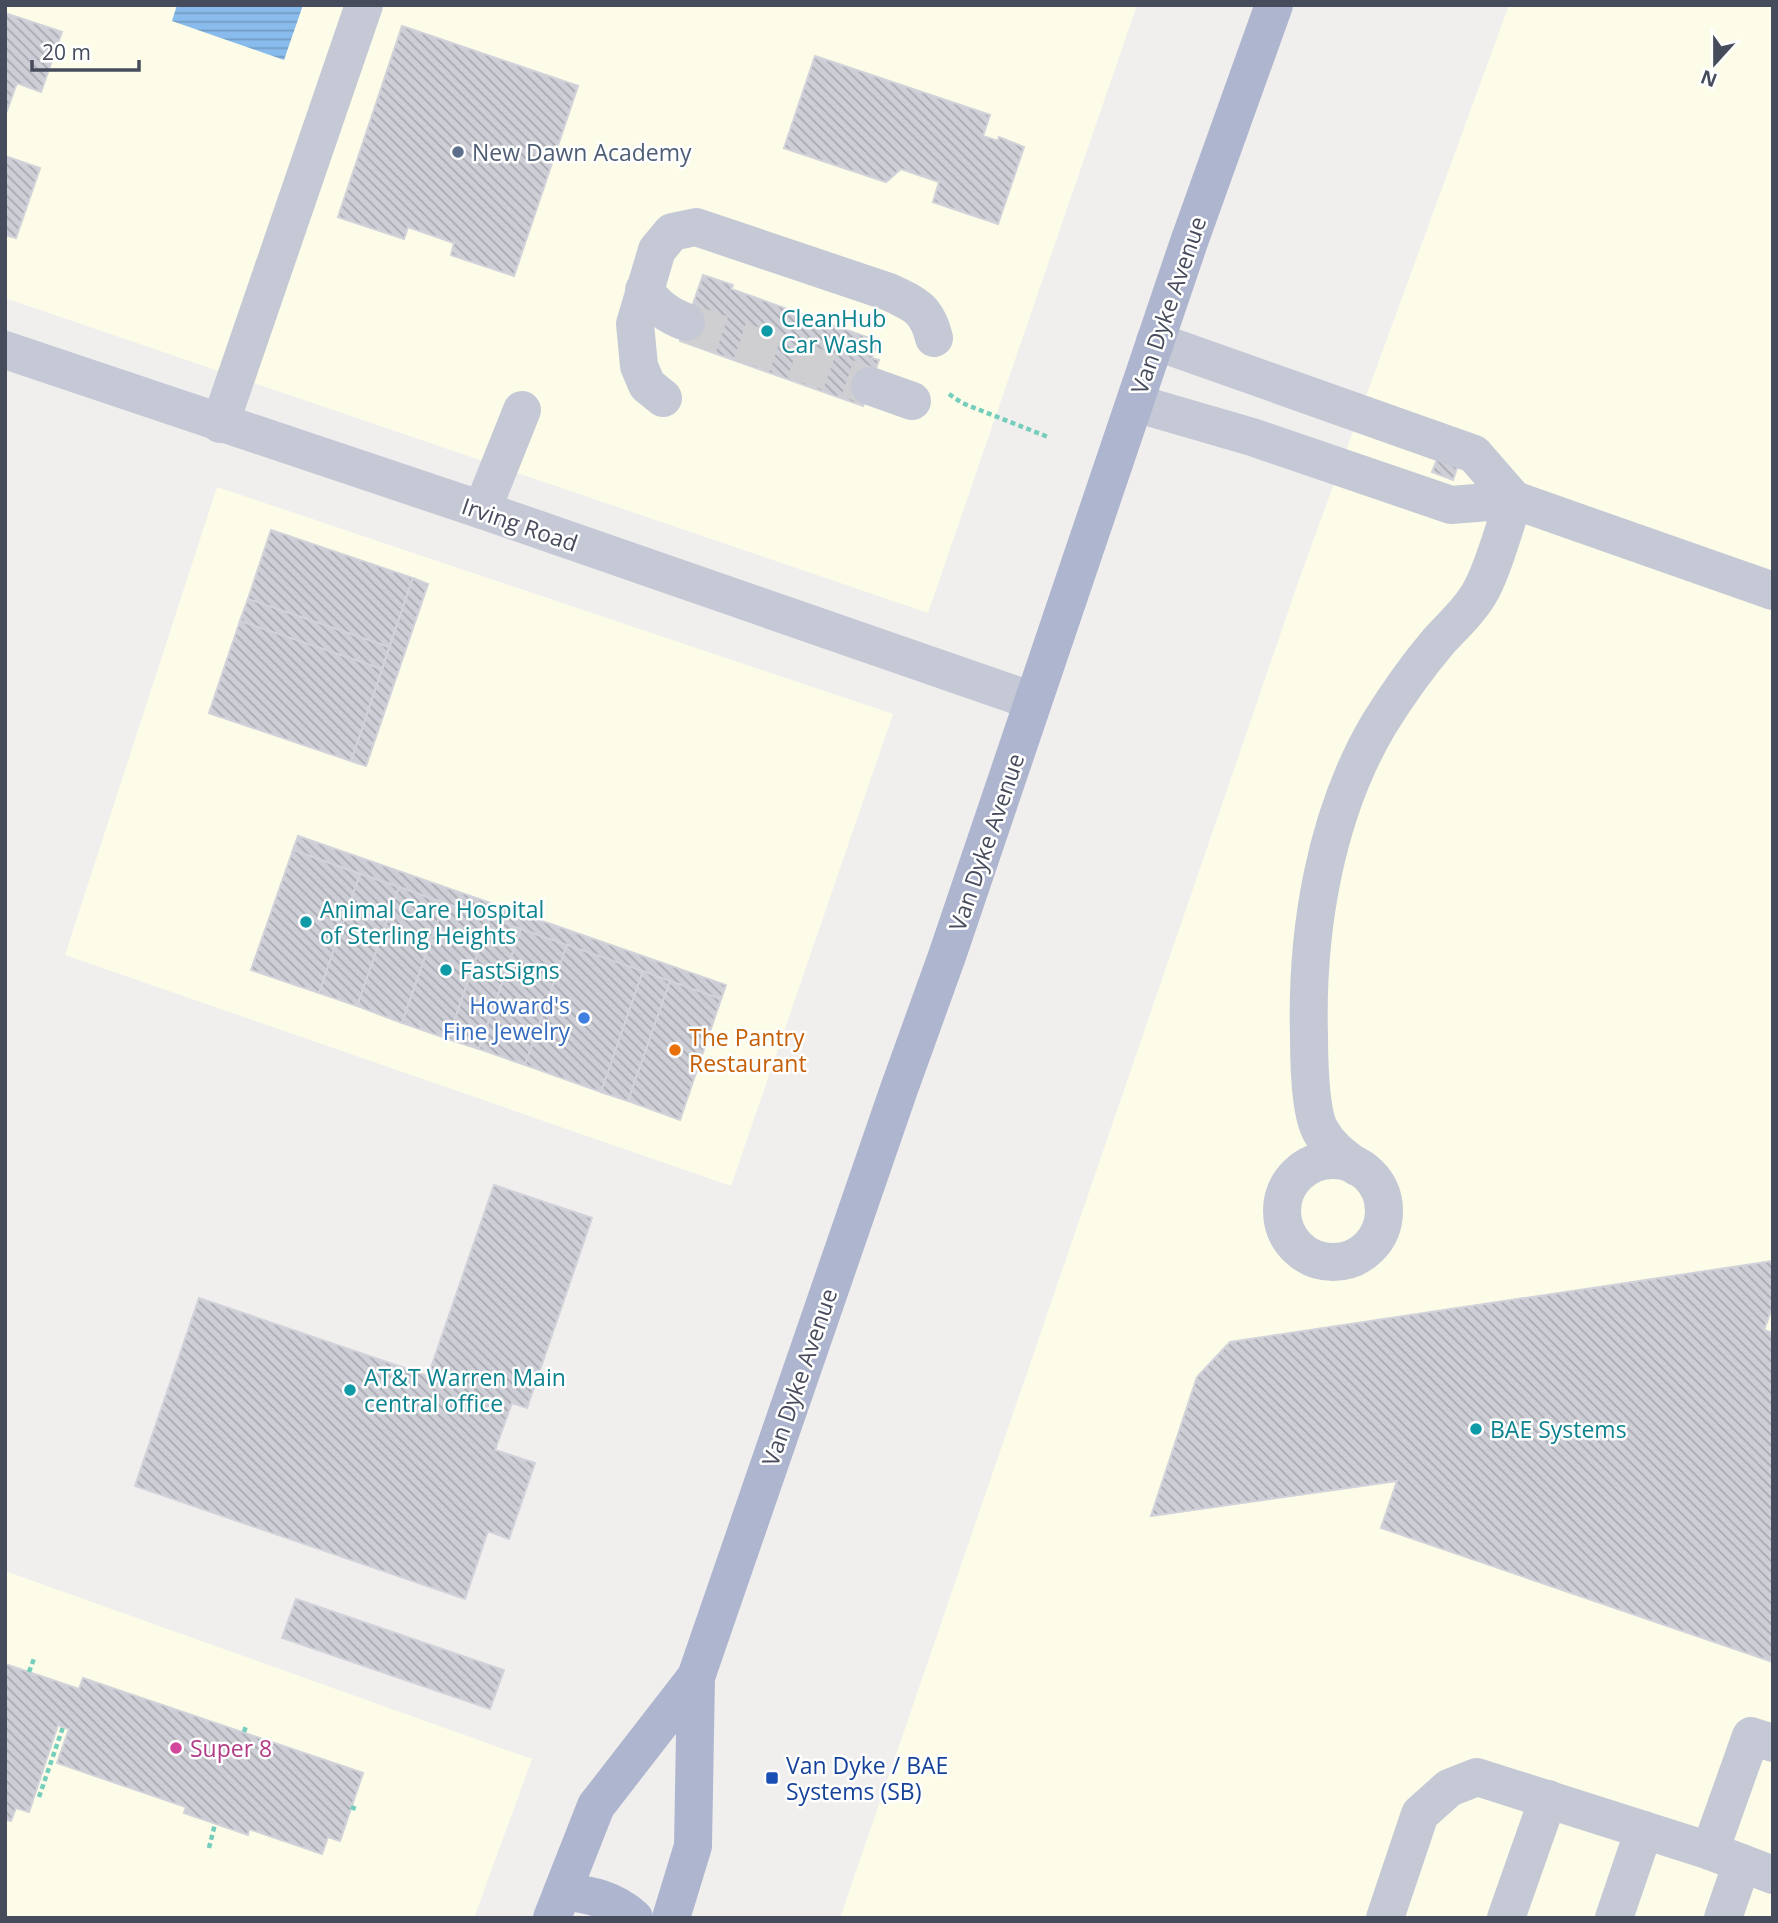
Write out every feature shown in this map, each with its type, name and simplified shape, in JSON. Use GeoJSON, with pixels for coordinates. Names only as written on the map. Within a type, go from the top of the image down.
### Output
{"type":"FeatureCollection","features":[{"type":"Feature","properties":{"kind":"main road","name":"Van Dyke Avenue"},"geometry":{"type":"LineString","coordinates":[[671,1918],[693,1846],[696,1677],[1225,138],[1274,5]]}},
{"type":"Feature","properties":{"kind":"main road","name":"Van Dyke Avenue"},"geometry":{"type":"LineString","coordinates":[[557,1904],[596,1806],[696,1677]]}},
{"type":"Feature","properties":{"kind":"main road"},"geometry":{"type":"LineString","coordinates":[[557,1904],[592,1895],[621,1907],[634,1918]]}},
{"type":"Feature","properties":{"kind":"street"},"geometry":{"type":"LineString","coordinates":[[220,424],[364,5]]}},
{"type":"Feature","properties":{"kind":"street"},"geometry":{"type":"LineString","coordinates":[[663,398],[647,385],[639,366],[635,324],[657,250],[672,232],[696,227],[901,297],[913,303],[929,318],[934,338]]}},
{"type":"Feature","properties":{"kind":"street"},"geometry":{"type":"LineString","coordinates":[[644,290],[655,305],[669,316],[687,321]]}},
{"type":"Feature","properties":{"kind":"street"},"geometry":{"type":"LineString","coordinates":[[1155,341],[1474,454],[1514,500]]}},
{"type":"Feature","properties":{"kind":"street","name":"Irving Road"},"geometry":{"type":"LineString","coordinates":[[5,350],[482,510],[1033,702]]}},
{"type":"Feature","properties":{"kind":"street"},"geometry":{"type":"LineString","coordinates":[[870,386],[928,394]]}},
{"type":"Feature","properties":{"kind":"street"},"geometry":{"type":"LineString","coordinates":[[1135,403],[1252,437],[1451,505],[1514,500],[1773,592]]}},
{"type":"Feature","properties":{"kind":"street"},"geometry":{"type":"LineString","coordinates":[[482,510],[522,410]]}},
{"type":"Feature","properties":{"kind":"street"},"geometry":{"type":"LineString","coordinates":[[1356,472],[1374,418]]}},
{"type":"Feature","properties":{"kind":"street"},"geometry":{"type":"LineString","coordinates":[[1318,1128],[1334,1150],[1370,1176],[1379,1190],[1384,1206],[1378,1237],[1354,1258],[1337,1262],[1321,1261],[1305,1254],[1292,1242],[1284,1226],[1282,1209],[1286,1192],[1311,1153],[1318,1128],[1309,1061],[1309,960],[1325,862],[1357,767],[1378,726],[1423,659],[1467,613],[1481,592],[1514,500]]}},
{"type":"Feature","properties":{"kind":"street"},"geometry":{"type":"LineString","coordinates":[[1295,1178],[1308,1167],[1324,1161],[1342,1161],[1357,1167]]}},
{"type":"Feature","properties":{"kind":"street"},"geometry":{"type":"LineString","coordinates":[[1723,1918],[1741,1863],[1751,1736],[1773,1743]]}},
{"type":"Feature","properties":{"kind":"street"},"geometry":{"type":"LineString","coordinates":[[1385,1918],[1420,1814],[1449,1788],[1477,1777],[1741,1863]]}},
{"type":"Feature","properties":{"kind":"street"},"geometry":{"type":"LineString","coordinates":[[1506,1918],[1548,1800]]}},
{"type":"Feature","properties":{"kind":"street"},"geometry":{"type":"LineString","coordinates":[[1614,1918],[1644,1830]]}},
{"type":"Feature","properties":{"kind":"path"},"geometry":{"type":"LineString","coordinates":[[928,394],[950,395],[1048,437]]}},
{"type":"Feature","properties":{"kind":"path"},"geometry":{"type":"LineString","coordinates":[[29,1672],[34,1656]]}},
{"type":"Feature","properties":{"kind":"path"},"geometry":{"type":"LineString","coordinates":[[39,1797],[63,1727]]}},
{"type":"Feature","properties":{"kind":"path"},"geometry":{"type":"LineString","coordinates":[[209,1848],[215,1824]]}},
{"type":"Feature","properties":{"kind":"shaded area"},"geometry":{"type":"Polygon","coordinates":[[[5,5],[1137,5],[928,613],[5,298],[5,5]]]}},
{"type":"Feature","properties":{"kind":"shaded area","name":"BAE Systems"},"geometry":{"type":"Polygon","coordinates":[[[1509,5],[1773,5],[1773,1918],[840,1918],[1301,574],[1509,5]]]}},
{"type":"Feature","properties":{"kind":"shaded area"},"geometry":{"type":"Polygon","coordinates":[[[217,487],[893,714],[731,1186],[65,955],[217,487]]]}},
{"type":"Feature","properties":{"kind":"shaded area"},"geometry":{"type":"Polygon","coordinates":[[[5,1571],[532,1759],[474,1918],[5,1918],[5,1571]]]}},
{"type":"Feature","properties":{"kind":"water"},"geometry":{"type":"Polygon","coordinates":[[[177,5],[303,5],[284,60],[172,21],[177,5]]]}},
{"type":"Feature","properties":{"kind":"building"},"geometry":{"type":"Polygon","coordinates":[[[5,13],[62,32],[41,92],[17,83],[5,116],[5,13]]]}},
{"type":"Feature","properties":{"kind":"building","name":"New Dawn Academy"},"geometry":{"type":"Polygon","coordinates":[[[402,26],[578,86],[514,276],[451,255],[454,243],[408,227],[404,239],[338,217],[402,26]]]}},
{"type":"Feature","properties":{"kind":"building"},"geometry":{"type":"Polygon","coordinates":[[[815,56],[990,115],[983,136],[998,141],[999,137],[1024,147],[998,224],[933,202],[939,182],[901,169],[886,182],[784,148],[815,56]]]}},
{"type":"Feature","properties":{"kind":"building"},"geometry":{"type":"Polygon","coordinates":[[[5,156],[40,168],[16,238],[5,235],[5,156]]]}},
{"type":"Feature","properties":{"kind":"building","name":"CleanHub Car Wash"},"geometry":{"type":"Polygon","coordinates":[[[703,275],[733,285],[731,289],[878,341],[872,358],[879,360],[863,406],[680,341],[703,275]]]}},
{"type":"Feature","properties":{"kind":"building"},"geometry":{"type":"Polygon","coordinates":[[[1438,457],[1458,465],[1453,480],[1432,472],[1438,457]]]}},
{"type":"Feature","properties":{"kind":"building"},"geometry":{"type":"Polygon","coordinates":[[[271,530],[413,578],[389,647],[248,599],[271,530]]]}},
{"type":"Feature","properties":{"kind":"building"},"geometry":{"type":"Polygon","coordinates":[[[413,578],[428,584],[366,766],[351,761],[413,578]]]}},
{"type":"Feature","properties":{"kind":"building"},"geometry":{"type":"Polygon","coordinates":[[[248,599],[389,647],[382,669],[240,621],[248,599]]]}},
{"type":"Feature","properties":{"kind":"building"},"geometry":{"type":"Polygon","coordinates":[[[240,621],[382,669],[351,761],[209,713],[240,621]]]}},
{"type":"Feature","properties":{"kind":"building"},"geometry":{"type":"Polygon","coordinates":[[[298,836],[726,985],[721,999],[293,850],[298,836]]]}},
{"type":"Feature","properties":{"kind":"building","name":"Animal Care Hospital of Sterling Heights"},"geometry":{"type":"Polygon","coordinates":[[[293,850],[360,874],[319,993],[251,970],[293,850]]]}},
{"type":"Feature","properties":{"kind":"building"},"geometry":{"type":"Polygon","coordinates":[[[360,874],[399,887],[357,1006],[319,993],[360,874]]]}},
{"type":"Feature","properties":{"kind":"building"},"geometry":{"type":"Polygon","coordinates":[[[399,887],[444,903],[402,1023],[357,1006],[399,887]]]}},
{"type":"Feature","properties":{"kind":"building","name":"FastSigns"},"geometry":{"type":"Polygon","coordinates":[[[444,903],[490,918],[448,1039],[402,1023],[444,903]]]}},
{"type":"Feature","properties":{"kind":"building"},"geometry":{"type":"Polygon","coordinates":[[[490,918],[521,929],[479,1049],[448,1039],[490,918]]]}},
{"type":"Feature","properties":{"kind":"building"},"geometry":{"type":"Polygon","coordinates":[[[521,929],[567,945],[525,1065],[479,1049],[521,929]]]}},
{"type":"Feature","properties":{"kind":"building","name":"Howard's Fine Jewelry"},"geometry":{"type":"Polygon","coordinates":[[[567,945],[643,971],[601,1092],[525,1065],[567,945]]]}},
{"type":"Feature","properties":{"kind":"building"},"geometry":{"type":"Polygon","coordinates":[[[643,971],[670,981],[628,1101],[601,1092],[643,971]]]}},
{"type":"Feature","properties":{"kind":"building","name":"The Pantry Restaurant"},"geometry":{"type":"Polygon","coordinates":[[[670,981],[721,999],[680,1120],[628,1101],[670,981]]]}},
{"type":"Feature","properties":{"kind":"building","name":"AT&T Warren Main central office"},"geometry":{"type":"Polygon","coordinates":[[[494,1185],[592,1218],[527,1408],[512,1403],[495,1450],[535,1463],[509,1539],[488,1531],[465,1599],[135,1486],[199,1298],[428,1376],[494,1185]]]}},
{"type":"Feature","properties":{"kind":"building","name":"BAE Systems"},"geometry":{"type":"Polygon","coordinates":[[[1773,1261],[1773,1305],[1764,1330],[1773,1333],[1773,1662],[1381,1528],[1397,1481],[1151,1516],[1197,1377],[1230,1342],[1773,1261]]]}},
{"type":"Feature","properties":{"kind":"building"},"geometry":{"type":"Polygon","coordinates":[[[296,1599],[504,1670],[490,1709],[282,1638],[296,1599]]]}},
{"type":"Feature","properties":{"kind":"building","name":"Super 8"},"geometry":{"type":"Polygon","coordinates":[[[5,1664],[79,1689],[83,1678],[363,1773],[340,1841],[328,1837],[322,1854],[249,1829],[248,1835],[184,1813],[186,1807],[57,1763],[69,1729],[58,1725],[29,1812],[16,1808],[11,1821],[5,1819],[5,1664]]]}},
{"type":"Feature","properties":{"kind":"tunnel"},"geometry":{"type":"LineString","coordinates":[[686,322],[870,386]]}},
{"type":"Feature","properties":{"kind":"place","name":"New Dawn Academy"},"geometry":{"type":"Point","coordinates":[458,152]}},
{"type":"Feature","properties":{"kind":"place","name":"CleanHub Car Wash"},"geometry":{"type":"Point","coordinates":[767,331]}},
{"type":"Feature","properties":{"kind":"place","name":"Animal Care Hospital of Sterling Heights"},"geometry":{"type":"Point","coordinates":[306,922]}},
{"type":"Feature","properties":{"kind":"place","name":"FastSigns"},"geometry":{"type":"Point","coordinates":[446,970]}},
{"type":"Feature","properties":{"kind":"place","name":"Howard's Fine Jewelry"},"geometry":{"type":"Point","coordinates":[584,1018]}},
{"type":"Feature","properties":{"kind":"place","name":"The Pantry Restaurant"},"geometry":{"type":"Point","coordinates":[675,1050]}},
{"type":"Feature","properties":{"kind":"place","name":"AT&T Warren Main central office"},"geometry":{"type":"Point","coordinates":[350,1390]}},
{"type":"Feature","properties":{"kind":"place","name":"BAE Systems"},"geometry":{"type":"Point","coordinates":[1476,1429]}},
{"type":"Feature","properties":{"kind":"place","name":"Super 8"},"geometry":{"type":"Point","coordinates":[176,1748]}},
{"type":"Feature","properties":{"kind":"place","name":"Van Dyke / BAE Systems (SB)"},"geometry":{"type":"Point","coordinates":[772,1778]}}]}
